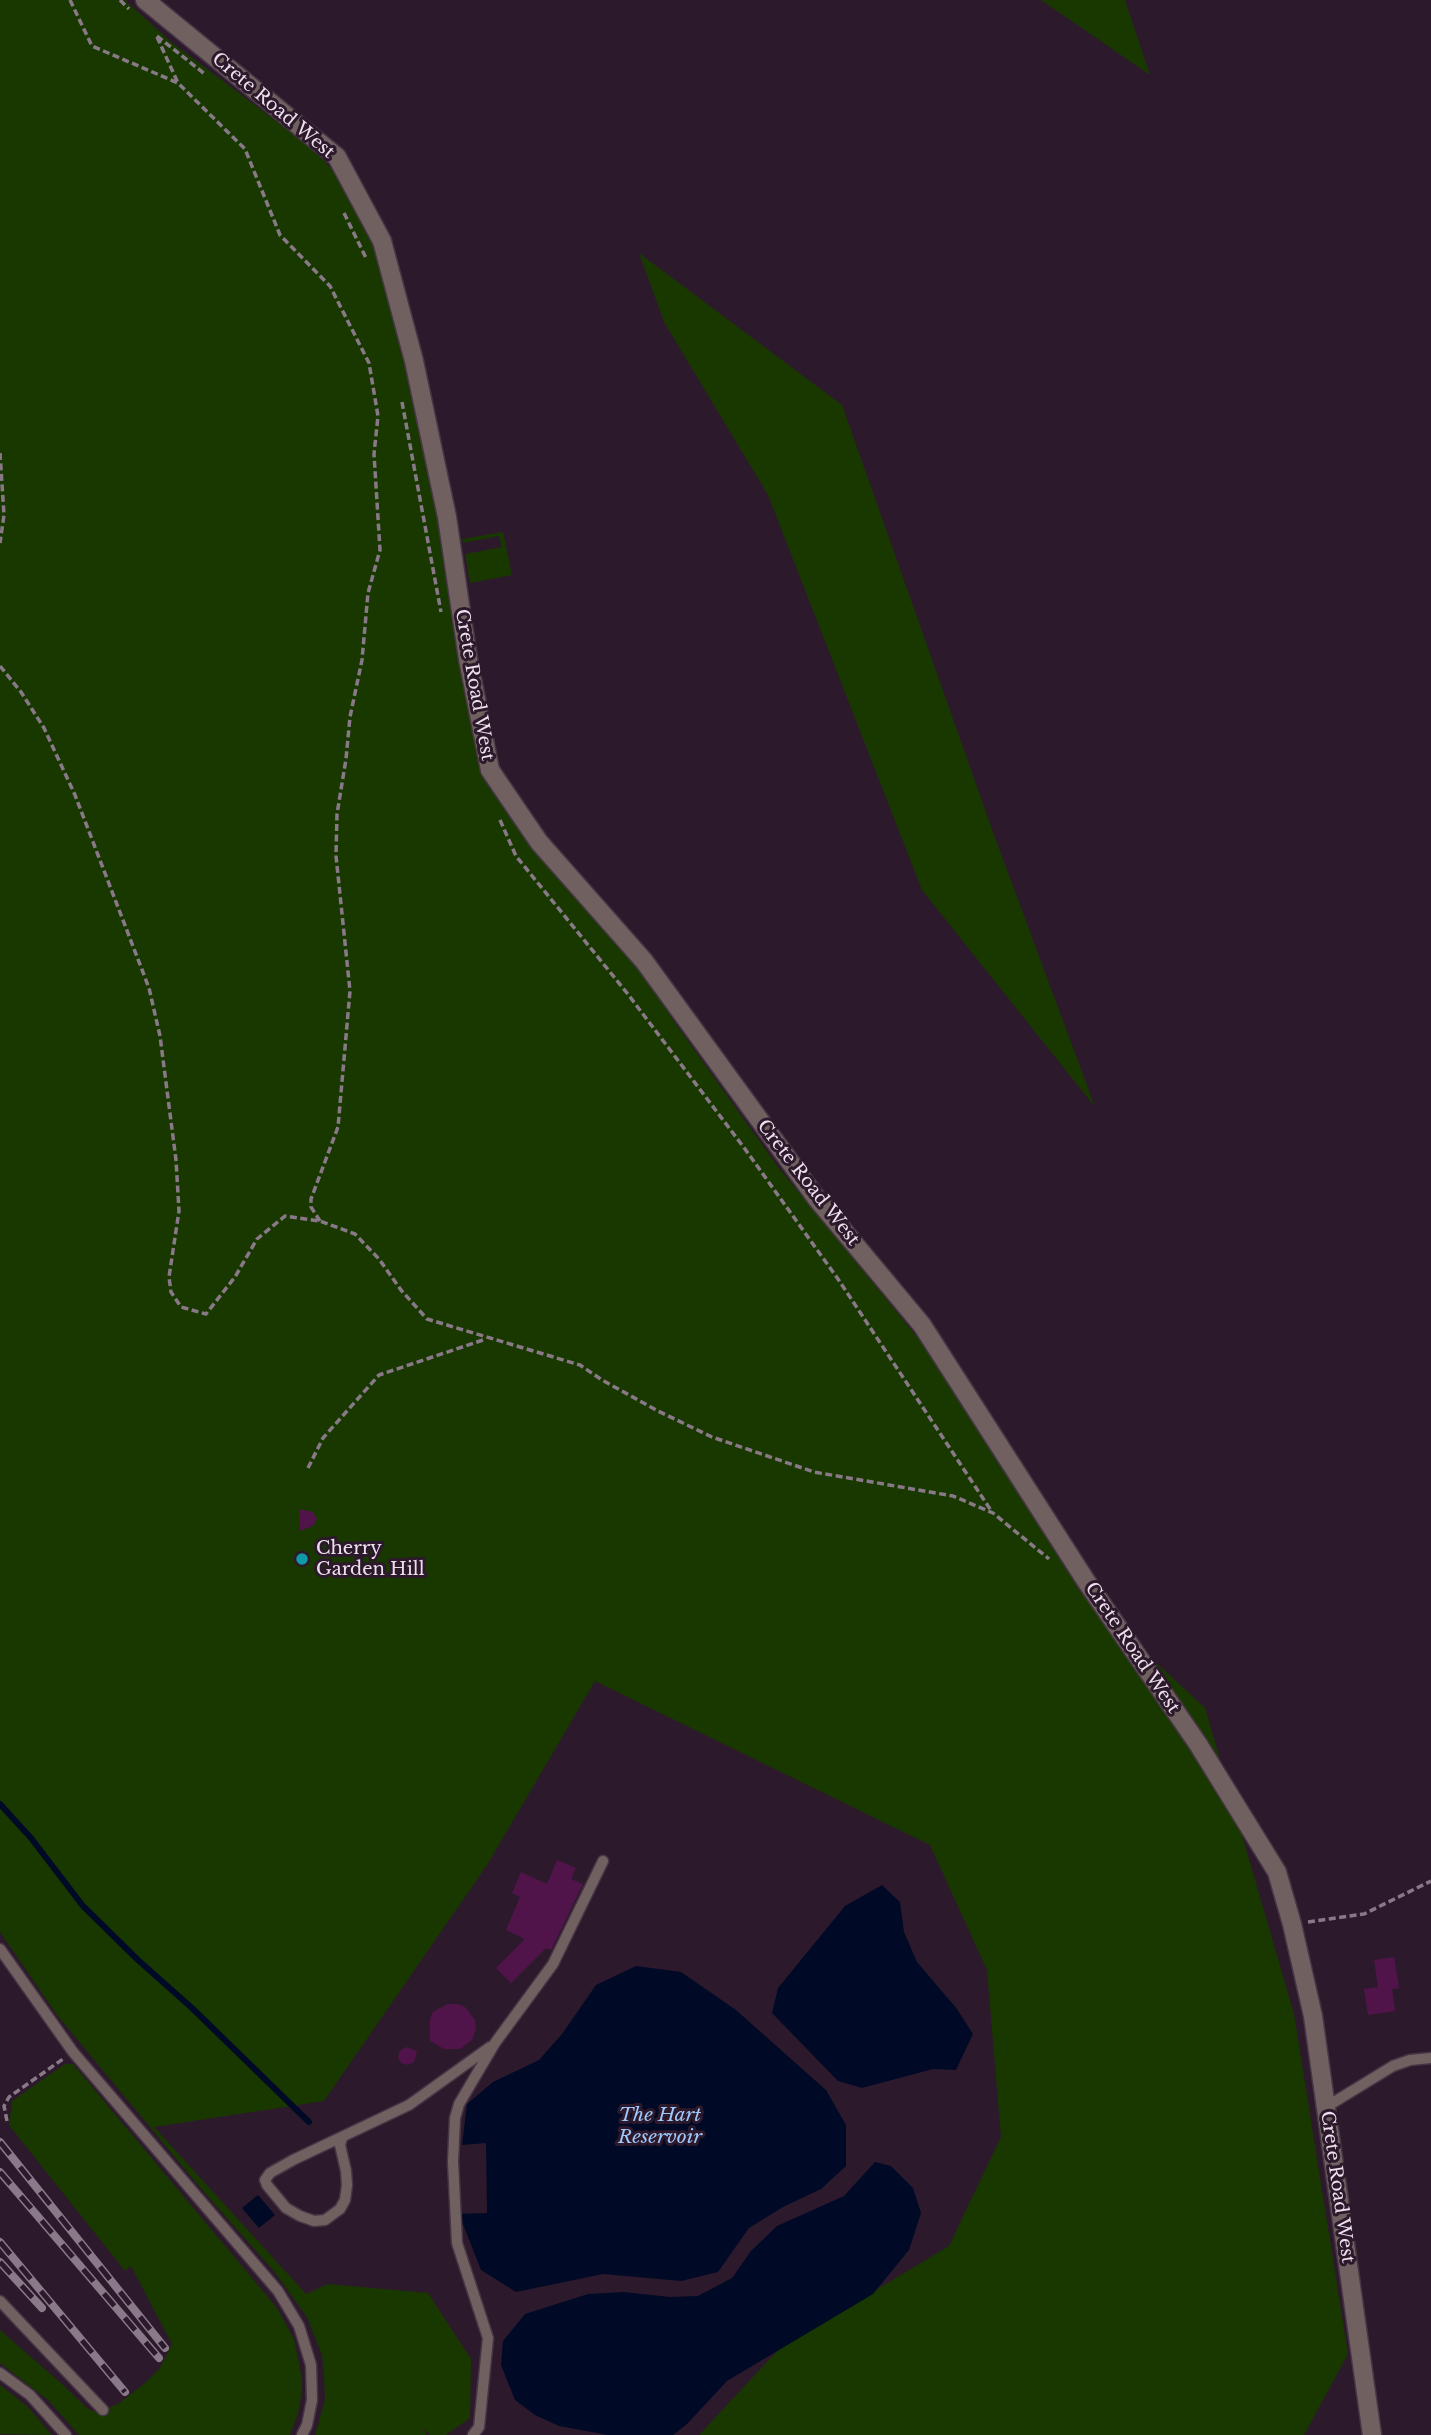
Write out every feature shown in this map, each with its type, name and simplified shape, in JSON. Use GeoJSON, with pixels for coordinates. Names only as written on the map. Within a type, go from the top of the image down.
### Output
{"type":"FeatureCollection","features":[{"type":"Feature","properties":{"kind":"street","name":"Crete Road West"},"geometry":{"type":"LineString","coordinates":[[145,0],[337,157],[382,241],[414,361],[447,517],[468,659],[489,770],[539,842],[644,961],[817,1199],[922,1325],[1086,1581],[1205,1755],[1277,1872],[1313,2016],[1372,2435]]}},
{"type":"Feature","properties":{"kind":"lane"},"geometry":{"type":"LineString","coordinates":[[472,2435],[480,2427],[488,2338],[457,2243],[453,2162],[459,2104],[495,2043],[553,1964],[603,1861]]}},
{"type":"Feature","properties":{"kind":"lane"},"geometry":{"type":"LineString","coordinates":[[0,1949],[73,2052],[278,2291],[299,2326],[311,2365],[312,2400],[302,2435]]}},
{"type":"Feature","properties":{"kind":"lane"},"geometry":{"type":"LineString","coordinates":[[342,2138],[340,2144],[346,2185],[341,2209],[325,2220],[314,2221],[300,2217],[286,2208],[267,2185],[265,2180],[270,2173],[409,2105],[495,2043]]}},
{"type":"Feature","properties":{"kind":"lane"},"geometry":{"type":"LineString","coordinates":[[1326,2107],[1393,2066],[1410,2060],[1431,2058]]}},
{"type":"Feature","properties":{"kind":"lane"},"geometry":{"type":"LineString","coordinates":[[0,2301],[103,2410]]}},
{"type":"Feature","properties":{"kind":"lane"},"geometry":{"type":"LineString","coordinates":[[0,2373],[30,2395],[66,2435]]}},
{"type":"Feature","properties":{"kind":"path"},"geometry":{"type":"LineString","coordinates":[[70,0],[92,46],[178,83]]}},
{"type":"Feature","properties":{"kind":"path"},"geometry":{"type":"LineString","coordinates":[[212,80],[156,35],[178,83],[245,149],[280,235],[330,286],[369,363],[378,416],[374,454],[380,550],[368,593],[362,660],[350,717],[337,814],[336,856],[350,991],[338,1127],[311,1199],[311,1207],[320,1222]]}},
{"type":"Feature","properties":{"kind":"path"},"geometry":{"type":"LineString","coordinates":[[342,208],[370,267]]}},
{"type":"Feature","properties":{"kind":"path"},"geometry":{"type":"LineString","coordinates":[[401,399],[441,615]]}},
{"type":"Feature","properties":{"kind":"path"},"geometry":{"type":"LineString","coordinates":[[0,453],[4,515],[0,543]]}},
{"type":"Feature","properties":{"kind":"path"},"geometry":{"type":"LineString","coordinates":[[0,666],[44,728],[75,795],[149,988],[160,1036],[176,1160],[178,1211],[169,1277],[171,1292],[181,1307],[206,1314],[235,1277],[257,1239],[285,1216],[320,1222],[355,1234],[379,1259],[401,1290],[427,1319],[580,1365],[658,1411],[712,1437],[814,1472],[953,1496],[993,1513]]}},
{"type":"Feature","properties":{"kind":"path"},"geometry":{"type":"LineString","coordinates":[[495,809],[516,856],[627,993],[745,1149],[838,1279],[993,1513],[1048,1559]]}},
{"type":"Feature","properties":{"kind":"path"},"geometry":{"type":"LineString","coordinates":[[308,1468],[323,1438],[379,1375],[488,1338]]}},
{"type":"Feature","properties":{"kind":"path"},"geometry":{"type":"LineString","coordinates":[[1292,1924],[1364,1914],[1431,1881]]}},
{"type":"Feature","properties":{"kind":"path"},"geometry":{"type":"LineString","coordinates":[[7,2121],[4,2106],[9,2097],[73,2052]]}},
{"type":"Feature","properties":{"kind":"green space"},"geometry":{"type":"Polygon","coordinates":[[[0,0],[125,0],[170,41],[313,149],[337,175],[371,235],[388,280],[413,381],[457,614],[477,758],[485,779],[498,800],[641,968],[673,1020],[778,1167],[927,1349],[1081,1593],[1205,1708],[1294,2014],[1348,2354],[1304,2435],[699,2435],[781,2347],[949,2246],[1001,2137],[987,1970],[930,1845],[595,1681],[487,1865],[324,2101],[154,2127],[306,2294],[328,2284],[428,2293],[471,2359],[470,2418],[446,2435],[430,2435],[422,2427],[427,2435],[315,2435],[325,2400],[324,2374],[322,2355],[307,2317],[273,2270],[203,2191],[57,2015],[0,1932],[0,0]]]}},
{"type":"Feature","properties":{"kind":"green space"},"geometry":{"type":"Polygon","coordinates":[[[1041,0],[1125,0],[1150,75],[1041,0]]]}},
{"type":"Feature","properties":{"kind":"green space"},"geometry":{"type":"Polygon","coordinates":[[[639,253],[842,405],[994,835],[1095,1107],[922,890],[768,495],[664,322],[639,253]]]}},
{"type":"Feature","properties":{"kind":"green space"},"geometry":{"type":"Polygon","coordinates":[[[503,532],[512,575],[470,583],[465,554],[502,547],[499,536],[463,543],[462,539],[503,532]]]}},
{"type":"Feature","properties":{"kind":"green space"},"geometry":{"type":"Polygon","coordinates":[[[65,2064],[73,2064],[277,2308],[294,2339],[302,2379],[298,2413],[290,2435],[79,2435],[48,2400],[0,2363],[0,2330],[88,2409],[96,2412],[118,2404],[144,2384],[160,2368],[172,2344],[131,2266],[125,2271],[9,2125],[12,2101],[65,2064]]]}},
{"type":"Feature","properties":{"kind":"green space"},"geometry":{"type":"Polygon","coordinates":[[[0,2385],[27,2406],[52,2435],[0,2434],[0,2385]]]}},
{"type":"Feature","properties":{"kind":"water"},"geometry":{"type":"Polygon","coordinates":[[[882,1885],[900,1902],[904,1932],[917,1962],[957,2009],[973,2034],[956,2070],[933,2069],[862,2088],[838,2081],[772,2013],[778,1988],[845,1906],[882,1885]]]}},
{"type":"Feature","properties":{"kind":"water","name":"The Hart Reservoir"},"geometry":{"type":"Polygon","coordinates":[[[636,1966],[681,1972],[736,2010],[826,2090],[846,2125],[846,2166],[821,2189],[783,2207],[749,2228],[718,2272],[681,2281],[603,2274],[516,2292],[481,2270],[459,2214],[487,2213],[486,2143],[462,2145],[467,2104],[493,2082],[539,2060],[562,2034],[596,1985],[636,1966]]]}},
{"type":"Feature","properties":{"kind":"water"},"geometry":{"type":"Polygon","coordinates":[[[875,2162],[891,2166],[913,2188],[921,2213],[909,2250],[873,2294],[727,2381],[687,2424],[673,2435],[608,2435],[559,2426],[535,2415],[515,2400],[501,2365],[503,2341],[525,2314],[588,2294],[623,2292],[670,2297],[698,2296],[732,2278],[751,2251],[777,2226],[844,2196],[875,2162]]]}},
{"type":"Feature","properties":{"kind":"water"},"geometry":{"type":"Polygon","coordinates":[[[258,2195],[275,2215],[259,2228],[242,2208],[258,2195]]]}},
{"type":"Feature","properties":{"kind":"building"},"geometry":{"type":"Polygon","coordinates":[[[299,1509],[313,1512],[317,1519],[313,1526],[300,1531],[299,1509]]]}},
{"type":"Feature","properties":{"kind":"building"},"geometry":{"type":"Polygon","coordinates":[[[557,1860],[576,1868],[571,1879],[583,1884],[551,1950],[546,1948],[511,1983],[496,1968],[525,1939],[506,1930],[520,1897],[512,1893],[521,1872],[547,1884],[557,1860]]]}},
{"type":"Feature","properties":{"kind":"building"},"geometry":{"type":"Polygon","coordinates":[[[1394,1957],[1399,1988],[1392,1989],[1395,2011],[1368,2015],[1364,1989],[1378,1987],[1374,1960],[1394,1957]]]}},
{"type":"Feature","properties":{"kind":"building"},"geometry":{"type":"Polygon","coordinates":[[[447,2004],[465,2007],[475,2020],[476,2028],[472,2040],[460,2049],[444,2049],[430,2041],[430,2019],[433,2012],[447,2004]]]}},
{"type":"Feature","properties":{"kind":"building"},"geometry":{"type":"Polygon","coordinates":[[[406,2047],[417,2051],[414,2062],[408,2065],[401,2063],[398,2057],[400,2051],[406,2047]]]}},
{"type":"Feature","properties":{"kind":"waterway"},"geometry":{"type":"LineString","coordinates":[[0,1804],[31,1838],[83,1906],[309,2122]]}},
{"type":"Feature","properties":{"kind":"railway"},"geometry":{"type":"LineString","coordinates":[[0,2142],[165,2348]]}},
{"type":"Feature","properties":{"kind":"railway"},"geometry":{"type":"LineString","coordinates":[[0,2172],[159,2358]]}},
{"type":"Feature","properties":{"kind":"railway"},"geometry":{"type":"LineString","coordinates":[[0,2242],[125,2392]]}},
{"type":"Feature","properties":{"kind":"railway"},"geometry":{"type":"LineString","coordinates":[[0,2262],[42,2308]]}},
{"type":"Feature","properties":{"kind":"place","name":"Cherry Garden Hill"},"geometry":{"type":"Point","coordinates":[302,1559]}}]}
